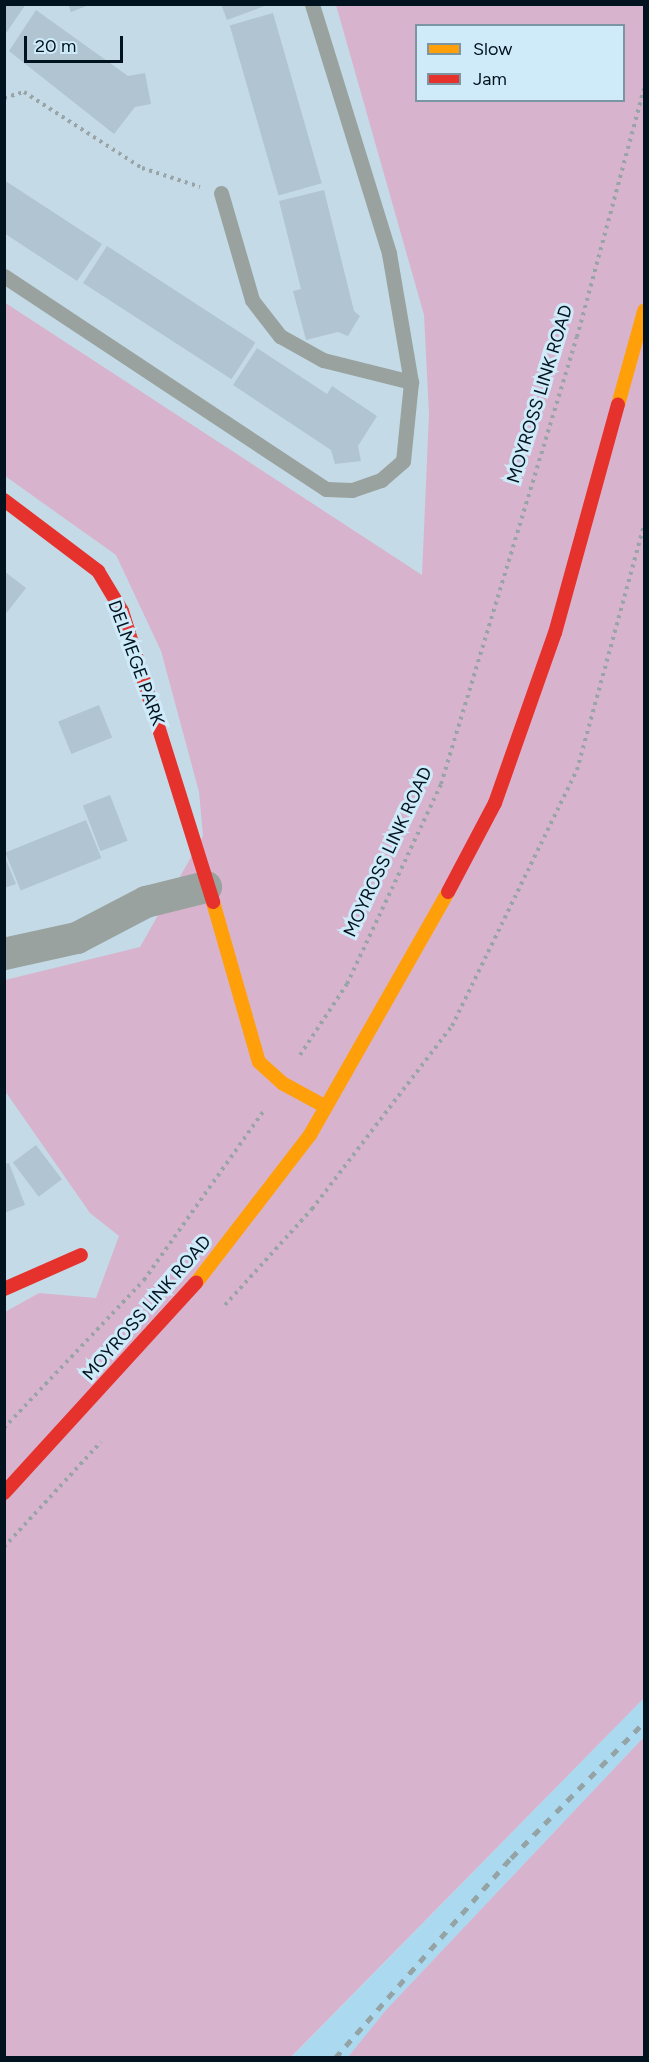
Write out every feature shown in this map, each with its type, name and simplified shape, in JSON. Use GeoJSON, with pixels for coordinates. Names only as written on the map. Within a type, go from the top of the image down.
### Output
{"type":"FeatureCollection","features":[{"type":"Feature","properties":{"kind":"street","name":"MOYROSS LINK ROAD"},"geometry":{"type":"LineString","coordinates":[[4,1493],[186,1297],[326,1107],[495,803],[555,633],[645,311]]}},
{"type":"Feature","properties":{"kind":"street","name":"DELMEGE PARK"},"geometry":{"type":"LineString","coordinates":[[4,500],[104,581],[122,611],[184,801],[206,886],[259,1062],[282,1083],[326,1107]]}},
{"type":"Feature","properties":{"kind":"street"},"geometry":{"type":"LineString","coordinates":[[4,954],[77,938],[146,902],[206,886]]}},
{"type":"Feature","properties":{"kind":"street"},"geometry":{"type":"LineString","coordinates":[[4,1289],[28,1274],[81,1255]]}},
{"type":"Feature","properties":{"kind":"lane"},"geometry":{"type":"LineString","coordinates":[[4,276],[326,489],[352,490],[381,480],[403,461],[411,382],[389,253],[312,4]]}},
{"type":"Feature","properties":{"kind":"lane"},"geometry":{"type":"LineString","coordinates":[[221,193],[252,300],[280,336],[323,360],[411,382]]}},
{"type":"Feature","properties":{"kind":"path","name":"MOYROSS LINK ROAD"},"geometry":{"type":"LineString","coordinates":[[4,1428],[144,1280],[282,1083],[347,984],[441,784],[577,337],[645,89]]}},
{"type":"Feature","properties":{"kind":"path"},"geometry":{"type":"LineString","coordinates":[[4,98],[24,92],[142,168],[221,193]]}},
{"type":"Feature","properties":{"kind":"shaded area"},"geometry":{"type":"Polygon","coordinates":[[[336,5],[644,5],[644,1698],[291,2057],[5,2057],[5,1312],[39,1293],[96,1298],[119,1236],[90,1213],[5,1091],[5,980],[140,947],[203,836],[199,792],[161,651],[116,555],[5,476],[4,302],[422,575],[429,414],[424,315],[336,5]]]}},
{"type":"Feature","properties":{"kind":"shaded area"},"geometry":{"type":"Polygon","coordinates":[[[644,1698],[644,1737],[386,2010],[348,2057],[291,2058],[644,1698]]]}},
{"type":"Feature","properties":{"kind":"shaded area"},"geometry":{"type":"Polygon","coordinates":[[[644,1737],[644,2057],[348,2057],[386,2010],[644,1737]]]}},
{"type":"Feature","properties":{"kind":"building"},"geometry":{"type":"Polygon","coordinates":[[[4,4],[26,4],[4,36],[4,4]]]}},
{"type":"Feature","properties":{"kind":"building"},"geometry":{"type":"Polygon","coordinates":[[[68,4],[89,4],[89,5],[71,12],[68,4]]]}},
{"type":"Feature","properties":{"kind":"building"},"geometry":{"type":"Polygon","coordinates":[[[221,4],[267,4],[267,5],[227,20],[221,4]]]}},
{"type":"Feature","properties":{"kind":"building"},"geometry":{"type":"Polygon","coordinates":[[[36,10],[128,76],[145,73],[151,104],[135,107],[114,134],[9,51],[36,10]]]}},
{"type":"Feature","properties":{"kind":"building"},"geometry":{"type":"Polygon","coordinates":[[[273,13],[322,183],[279,196],[230,25],[273,13]]]}},
{"type":"Feature","properties":{"kind":"building"},"geometry":{"type":"Polygon","coordinates":[[[4,180],[102,244],[77,281],[4,233],[4,180]]]}},
{"type":"Feature","properties":{"kind":"building"},"geometry":{"type":"Polygon","coordinates":[[[324,190],[354,311],[360,316],[348,336],[338,332],[306,340],[293,291],[301,289],[279,201],[324,190]]]}},
{"type":"Feature","properties":{"kind":"building"},"geometry":{"type":"Polygon","coordinates":[[[107,246],[255,342],[231,379],[83,283],[107,246]]]}},
{"type":"Feature","properties":{"kind":"building"},"geometry":{"type":"Polygon","coordinates":[[[257,348],[327,394],[332,386],[377,416],[358,446],[361,461],[335,464],[331,450],[233,385],[257,348]]]}},
{"type":"Feature","properties":{"kind":"building"},"geometry":{"type":"Polygon","coordinates":[[[4,571],[26,588],[4,616],[4,571]]]}},
{"type":"Feature","properties":{"kind":"building"},"geometry":{"type":"Polygon","coordinates":[[[99,705],[112,737],[71,754],[58,721],[99,705]]]}},
{"type":"Feature","properties":{"kind":"building"},"geometry":{"type":"Polygon","coordinates":[[[110,795],[128,841],[100,851],[83,805],[110,795]]]}},
{"type":"Feature","properties":{"kind":"building"},"geometry":{"type":"Polygon","coordinates":[[[86,820],[101,858],[21,891],[5,853],[86,820]]]}},
{"type":"Feature","properties":{"kind":"building"},"geometry":{"type":"Polygon","coordinates":[[[4,855],[16,884],[4,888],[4,855]]]}},
{"type":"Feature","properties":{"kind":"building"},"geometry":{"type":"Polygon","coordinates":[[[36,1145],[62,1179],[39,1197],[13,1162],[36,1145]]]}},
{"type":"Feature","properties":{"kind":"building"},"geometry":{"type":"Polygon","coordinates":[[[9,1163],[25,1205],[4,1213],[4,1164],[9,1163]]]}},
{"type":"Feature","properties":{"kind":"railway"},"geometry":{"type":"LineString","coordinates":[[335,2058],[511,1858],[644,1722]]}},
{"type":"Feature","properties":{"kind":"traffic: slow"},"geometry":{"type":"LineString","coordinates":[[618,405],[644,311]]}},
{"type":"Feature","properties":{"kind":"traffic: slow"},"geometry":{"type":"LineString","coordinates":[[196,1283],[310,1135],[448,892]]}},
{"type":"Feature","properties":{"kind":"traffic: slow"},"geometry":{"type":"LineString","coordinates":[[213,902],[259,1062],[282,1083],[326,1107]]}},
{"type":"Feature","properties":{"kind":"traffic: jam"},"geometry":{"type":"LineString","coordinates":[[448,892],[495,803],[555,633],[618,405]]}},
{"type":"Feature","properties":{"kind":"traffic: jam"},"geometry":{"type":"LineString","coordinates":[[4,500],[98,571],[122,611],[213,902]]}},
{"type":"Feature","properties":{"kind":"traffic: jam"},"geometry":{"type":"LineString","coordinates":[[4,1289],[81,1255]]}},
{"type":"Feature","properties":{"kind":"traffic: jam"},"geometry":{"type":"LineString","coordinates":[[4,1493],[196,1283]]}}]}
